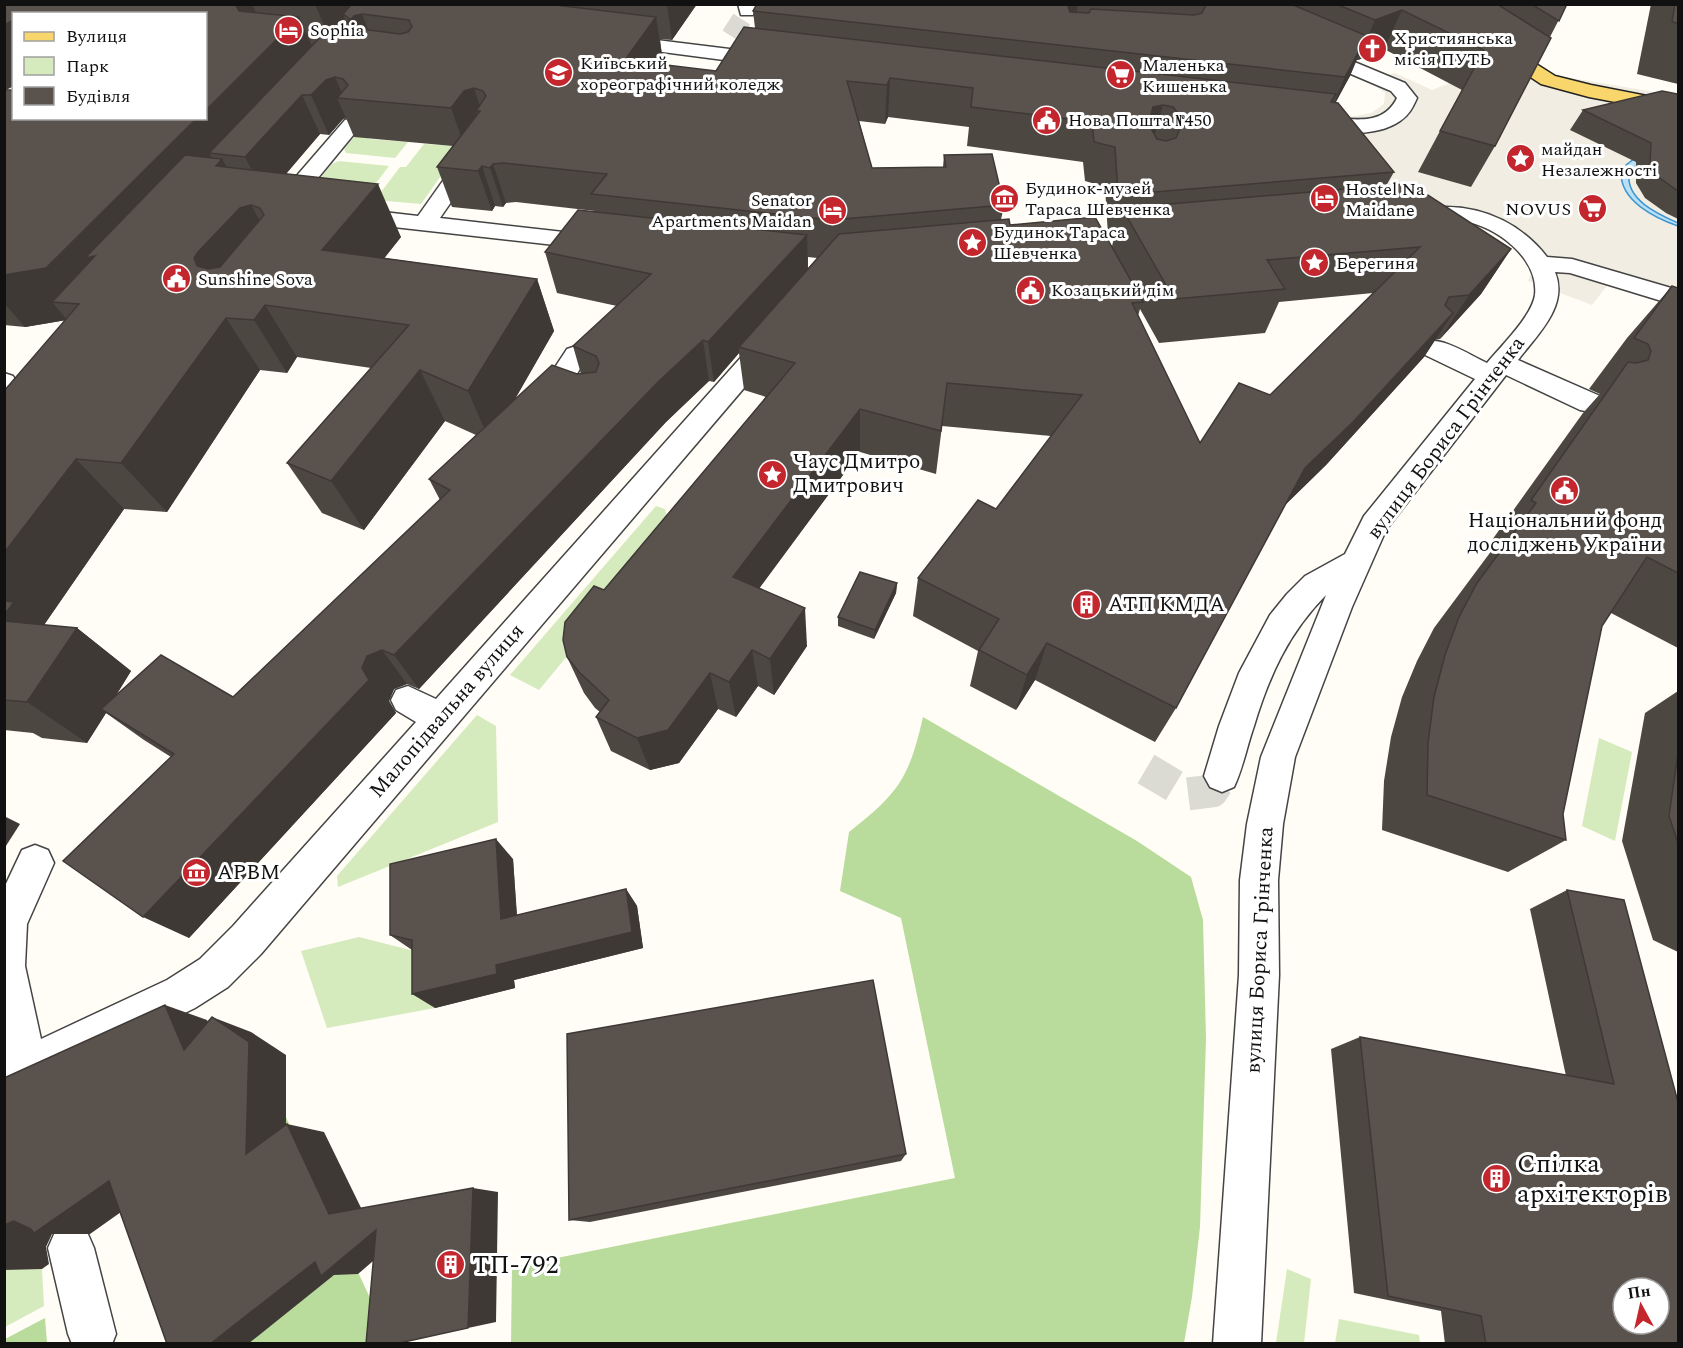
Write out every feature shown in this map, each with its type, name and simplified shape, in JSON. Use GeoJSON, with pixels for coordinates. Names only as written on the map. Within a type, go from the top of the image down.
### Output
{"type":"FeatureCollection","features":[{"type":"Feature","properties":{"kind":"main road"},"geometry":{"type":"LineString","coordinates":[[1429,4],[1539,76],[1588,91],[1678,108]]}},
{"type":"Feature","properties":{"kind":"street"},"geometry":{"type":"LineString","coordinates":[[720,54],[731,36]]}},
{"type":"Feature","properties":{"kind":"street"},"geometry":{"type":"LineString","coordinates":[[603,40],[788,62]]}},
{"type":"Feature","properties":{"kind":"street"},"geometry":{"type":"LineString","coordinates":[[1297,121],[1333,126],[1379,122],[1403,109],[1407,98],[1403,90],[1299,45]]}},
{"type":"Feature","properties":{"kind":"street"},"geometry":{"type":"LineString","coordinates":[[352,124],[293,208],[623,245]]}},
{"type":"Feature","properties":{"kind":"street"},"geometry":{"type":"LineString","coordinates":[[425,223],[486,135]]}},
{"type":"Feature","properties":{"kind":"street","name":"вулиця Бориса Грінченка"},"geometry":{"type":"LineString","coordinates":[[1237,1344],[1259,975],[1259,880],[1264,824],[1278,757],[1356,562],[1374,524],[1548,302],[1550,290],[1540,264],[1517,239],[1489,222],[1455,214],[1394,219]]}},
{"type":"Feature","properties":{"kind":"street"},"geometry":{"type":"LineString","coordinates":[[1540,264],[1572,266],[1678,298]]}},
{"type":"Feature","properties":{"kind":"street","name":"Малопідвальна вулиця"},"geometry":{"type":"LineString","coordinates":[[21,1081],[181,994],[214,973],[247,940],[440,719],[672,435],[783,326]]}},
{"type":"Feature","properties":{"kind":"street"},"geometry":{"type":"LineString","coordinates":[[1432,348],[1590,403]]}},
{"type":"Feature","properties":{"kind":"street"},"geometry":{"type":"LineString","coordinates":[[576,355],[555,387],[595,404]]}},
{"type":"Feature","properties":{"kind":"street"},"geometry":{"type":"LineString","coordinates":[[1222,776],[1241,707],[1266,652],[1288,616],[1317,584],[1356,562]]}},
{"type":"Feature","properties":{"kind":"street"},"geometry":{"type":"LineString","coordinates":[[408,700],[440,719]]}},
{"type":"Feature","properties":{"kind":"street"},"geometry":{"type":"LineString","coordinates":[[21,1081],[5,966],[8,924],[34,863]]}},
{"type":"Feature","properties":{"kind":"street"},"geometry":{"type":"LineString","coordinates":[[71,1248],[92,1334]]}},
{"type":"Feature","properties":{"kind":"green space"},"geometry":{"type":"Polygon","coordinates":[[[357,133],[370,139],[408,142],[395,158],[346,153],[344,149],[357,133]]]}},
{"type":"Feature","properties":{"kind":"green space"},"geometry":{"type":"Polygon","coordinates":[[[424,144],[462,146],[421,204],[375,200],[400,167],[406,167],[424,144]]]}},
{"type":"Feature","properties":{"kind":"green space"},"geometry":{"type":"Polygon","coordinates":[[[339,161],[389,166],[364,199],[307,194],[332,164],[339,161]]]}},
{"type":"Feature","properties":{"kind":"green space"},"geometry":{"type":"Polygon","coordinates":[[[656,506],[665,509],[673,538],[593,625],[539,690],[510,675],[656,506]]]}},
{"type":"Feature","properties":{"kind":"green space"},"geometry":{"type":"Polygon","coordinates":[[[477,715],[496,726],[498,822],[338,887],[337,876],[477,715]]]}},
{"type":"Feature","properties":{"kind":"green space"},"geometry":{"type":"Polygon","coordinates":[[[923,717],[1137,841],[1191,877],[1203,920],[1206,1039],[1200,1227],[1184,1343],[511,1343],[512,1267],[955,1178],[901,918],[840,891],[849,832],[880,806],[900,783],[913,755],[923,717]]]}},
{"type":"Feature","properties":{"kind":"green space"},"geometry":{"type":"Polygon","coordinates":[[[1599,738],[1632,752],[1615,841],[1582,826],[1599,738]]]}},
{"type":"Feature","properties":{"kind":"green space"},"geometry":{"type":"Polygon","coordinates":[[[359,937],[434,956],[435,1008],[327,1028],[301,951],[359,937]]]}},
{"type":"Feature","properties":{"kind":"green space"},"geometry":{"type":"Polygon","coordinates":[[[278,1100],[383,1326],[381,1343],[248,1343],[278,1100]]]}},
{"type":"Feature","properties":{"kind":"green space"},"geometry":{"type":"Polygon","coordinates":[[[4,1108],[42,1269],[44,1306],[5,1327],[4,1108]]]}},
{"type":"Feature","properties":{"kind":"green space"},"geometry":{"type":"Polygon","coordinates":[[[1287,1269],[1311,1279],[1304,1343],[1276,1343],[1287,1269]]]}},
{"type":"Feature","properties":{"kind":"green space"},"geometry":{"type":"Polygon","coordinates":[[[45,1318],[47,1343],[5,1343],[5,1339],[45,1318]]]}},
{"type":"Feature","properties":{"kind":"green space"},"geometry":{"type":"Polygon","coordinates":[[[1339,1319],[1419,1335],[1420,1343],[1335,1343],[1339,1319]]]}},
{"type":"Feature","properties":{"kind":"shaded area","name":"майдан Незалежності"},"geometry":{"type":"Polygon","coordinates":[[[1494,65],[1678,96],[1678,304],[1610,282],[1592,305],[1528,281],[1531,273],[1528,264],[1506,239],[1491,228],[1469,222],[1407,227],[1327,117],[1351,117],[1371,113],[1384,104],[1385,93],[1368,81],[1395,73],[1432,90],[1494,65]]]}},
{"type":"Feature","properties":{"kind":"water"},"geometry":{"type":"Polygon","coordinates":[[[1634,159],[1640,162],[1629,174],[1629,183],[1638,199],[1661,215],[1678,223],[1678,226],[1640,207],[1626,192],[1621,172],[1634,159]]]}},
{"type":"Feature","properties":{"kind":"building"},"geometry":{"type":"Polygon","coordinates":[[[4,4],[235,4],[239,11],[299,17],[207,109],[207,12],[12,12],[12,21],[4,25],[4,4]]]}},
{"type":"Feature","properties":{"kind":"building"},"geometry":{"type":"Polygon","coordinates":[[[352,4],[547,4],[656,17],[625,60],[716,71],[744,27],[1336,94],[1331,102],[1338,103],[1394,172],[1118,195],[1115,147],[1094,142],[1092,122],[971,107],[973,88],[890,78],[887,85],[847,81],[872,168],[946,167],[944,155],[992,154],[1004,205],[831,220],[591,194],[607,174],[503,163],[493,164],[490,168],[482,166],[478,171],[437,167],[480,111],[476,111],[486,96],[483,91],[474,88],[464,91],[451,108],[337,98],[348,85],[343,79],[335,77],[326,80],[311,95],[302,95],[245,157],[209,153],[330,27],[346,25],[350,19],[343,14],[352,4]],[[362,14],[354,16],[349,22],[354,28],[400,34],[408,32],[412,27],[409,20],[362,14]],[[1163,105],[1153,107],[1150,118],[1152,130],[1157,139],[1166,141],[1176,138],[1179,131],[1177,112],[1173,107],[1163,105]]]}},
{"type":"Feature","properties":{"kind":"building"},"geometry":{"type":"Polygon","coordinates":[[[757,4],[1069,4],[1070,12],[1089,13],[1091,9],[1194,15],[1202,13],[1205,4],[1291,4],[1367,36],[1345,77],[753,11],[757,4]]]}},
{"type":"Feature","properties":{"kind":"building"},"geometry":{"type":"Polygon","coordinates":[[[1336,4],[1497,4],[1551,38],[1495,146],[1440,131],[1484,50],[1402,10],[1375,20],[1336,4]]]}},
{"type":"Feature","properties":{"kind":"building"},"geometry":{"type":"Polygon","coordinates":[[[1531,4],[1567,4],[1559,21],[1531,4]]]}},
{"type":"Feature","properties":{"kind":"building"},"geometry":{"type":"Polygon","coordinates":[[[1675,4],[1678,4],[1678,23],[1672,22],[1675,4]]]}},
{"type":"Feature","properties":{"kind":"building"},"geometry":{"type":"Polygon","coordinates":[[[4,90],[12,90],[12,120],[195,120],[46,268],[4,275],[4,90]]]}},
{"type":"Feature","properties":{"kind":"building"},"geometry":{"type":"Polygon","coordinates":[[[1662,91],[1678,94],[1678,191],[1660,178],[1650,163],[1651,143],[1583,110],[1662,91]]]}},
{"type":"Feature","properties":{"kind":"building"},"geometry":{"type":"Polygon","coordinates":[[[185,155],[222,159],[216,166],[378,184],[322,250],[537,279],[468,391],[420,370],[331,481],[287,463],[409,325],[265,305],[254,320],[226,318],[121,463],[76,459],[4,553],[4,391],[79,304],[52,302],[95,256],[85,258],[185,155]],[[251,205],[240,208],[198,252],[194,258],[197,266],[208,269],[220,267],[264,215],[260,208],[251,205]]]}},
{"type":"Feature","properties":{"kind":"building"},"geometry":{"type":"Polygon","coordinates":[[[1405,184],[1408,190],[1411,184],[1511,249],[1469,295],[1449,297],[1445,305],[1453,313],[1353,422],[1305,468],[1176,708],[1047,643],[1027,675],[979,650],[999,619],[918,578],[978,500],[996,509],[1082,395],[947,383],[941,431],[860,409],[733,577],[805,608],[770,659],[752,650],[729,682],[710,673],[668,730],[637,738],[596,717],[609,700],[579,672],[567,657],[563,640],[565,622],[594,586],[604,590],[795,363],[739,347],[839,234],[1009,219],[1010,225],[1095,217],[1143,302],[1132,303],[1200,443],[1239,383],[1270,395],[1420,247],[1267,260],[1285,289],[1174,299],[1122,208],[1405,184]]]}},
{"type":"Feature","properties":{"kind":"building"},"geometry":{"type":"Polygon","coordinates":[[[578,210],[807,235],[708,342],[703,340],[658,382],[394,655],[382,650],[367,656],[362,668],[369,680],[143,917],[63,861],[174,754],[101,709],[161,655],[233,697],[450,490],[429,479],[552,365],[577,374],[596,372],[599,363],[596,356],[573,346],[651,274],[545,252],[578,210]]]}},
{"type":"Feature","properties":{"kind":"building"},"geometry":{"type":"Polygon","coordinates":[[[1672,286],[1678,288],[1678,573],[1647,557],[1602,626],[1563,814],[1566,840],[1427,795],[1428,743],[1434,697],[1445,655],[1459,617],[1477,583],[1536,503],[1531,500],[1628,362],[1648,360],[1651,351],[1648,344],[1634,338],[1672,286]]]}},
{"type":"Feature","properties":{"kind":"building"},"geometry":{"type":"Polygon","coordinates":[[[860,572],[897,583],[875,630],[838,617],[860,572]]]}},
{"type":"Feature","properties":{"kind":"building"},"geometry":{"type":"Polygon","coordinates":[[[4,601],[14,602],[4,615],[4,601]]]}},
{"type":"Feature","properties":{"kind":"building"},"geometry":{"type":"Polygon","coordinates":[[[4,621],[77,628],[27,702],[4,700],[4,621]]]}},
{"type":"Feature","properties":{"kind":"building"},"geometry":{"type":"Polygon","coordinates":[[[1678,753],[1678,843],[1669,816],[1678,753]]]}},
{"type":"Feature","properties":{"kind":"building"},"geometry":{"type":"Polygon","coordinates":[[[496,839],[501,919],[626,889],[632,932],[496,965],[497,974],[412,994],[412,940],[390,935],[390,864],[496,839]]]}},
{"type":"Feature","properties":{"kind":"building","name":"Спілка архітекторів"},"geometry":{"type":"Polygon","coordinates":[[[1567,890],[1624,900],[1678,1102],[1678,1344],[1486,1344],[1481,1316],[1388,1296],[1360,1037],[1614,1084],[1567,890]]]}},
{"type":"Feature","properties":{"kind":"building"},"geometry":{"type":"Polygon","coordinates":[[[873,980],[906,1154],[569,1220],[567,1034],[873,980]]]}},
{"type":"Feature","properties":{"kind":"building"},"geometry":{"type":"Polygon","coordinates":[[[165,1005],[184,1050],[212,1017],[249,1042],[246,1154],[287,1124],[329,1214],[473,1188],[468,1328],[395,1344],[366,1344],[376,1230],[321,1276],[315,1262],[210,1344],[167,1344],[109,1181],[34,1233],[31,1229],[14,1221],[4,1225],[4,1078],[165,1005]]]}},
{"type":"Feature","properties":{"kind":"tunnel"},"geometry":{"type":"LineString","coordinates":[[731,36],[747,11]]}},
{"type":"Feature","properties":{"kind":"tunnel"},"geometry":{"type":"LineString","coordinates":[[1146,769],[1188,794],[1212,791],[1222,776]]}},
{"type":"Feature","properties":{"kind":"place","name":"Sophia"},"geometry":{"type":"Point","coordinates":[289,30]}},
{"type":"Feature","properties":{"kind":"place","name":"Християнська місія ПУТЬ"},"geometry":{"type":"Point","coordinates":[1373,48]}},
{"type":"Feature","properties":{"kind":"place","name":"Київський хореографічний коледж"},"geometry":{"type":"Point","coordinates":[559,73]}},
{"type":"Feature","properties":{"kind":"place","name":"Маленька Кишенька"},"geometry":{"type":"Point","coordinates":[1121,75]}},
{"type":"Feature","properties":{"kind":"place","name":"Нова Пошта №450"},"geometry":{"type":"Point","coordinates":[1047,120]}},
{"type":"Feature","properties":{"kind":"place","name":"майдан Незалежності"},"geometry":{"type":"Point","coordinates":[1520,159]}},
{"type":"Feature","properties":{"kind":"place","name":"Будинок-музей Тараса Шевченка"},"geometry":{"type":"Point","coordinates":[1004,198]}},
{"type":"Feature","properties":{"kind":"place","name":"Hostel Na Maidane"},"geometry":{"type":"Point","coordinates":[1324,199]}},
{"type":"Feature","properties":{"kind":"place","name":"NOVUS"},"geometry":{"type":"Point","coordinates":[1592,209]}},
{"type":"Feature","properties":{"kind":"place","name":"Senator Apartments Maidan"},"geometry":{"type":"Point","coordinates":[833,210]}},
{"type":"Feature","properties":{"kind":"place","name":"Будинок Тараса Шевченка"},"geometry":{"type":"Point","coordinates":[972,242]}},
{"type":"Feature","properties":{"kind":"place","name":"Берегиня"},"geometry":{"type":"Point","coordinates":[1315,263]}},
{"type":"Feature","properties":{"kind":"place","name":"Sunshine Sova"},"geometry":{"type":"Point","coordinates":[177,279]}},
{"type":"Feature","properties":{"kind":"place","name":"Козацький дім"},"geometry":{"type":"Point","coordinates":[1030,290]}},
{"type":"Feature","properties":{"kind":"place","name":"Чаус Дмитро Дмитрович"},"geometry":{"type":"Point","coordinates":[772,474]}},
{"type":"Feature","properties":{"kind":"place","name":"Національний фонд досліджень України"},"geometry":{"type":"Point","coordinates":[1565,490]}},
{"type":"Feature","properties":{"kind":"place","name":"АТП КМДА"},"geometry":{"type":"Point","coordinates":[1087,605]}},
{"type":"Feature","properties":{"kind":"place","name":"АРВМ"},"geometry":{"type":"Point","coordinates":[196,873]}},
{"type":"Feature","properties":{"kind":"place","name":"Спілка архітекторів"},"geometry":{"type":"Point","coordinates":[1496,1179]}},
{"type":"Feature","properties":{"kind":"place","name":"ТП-792"},"geometry":{"type":"Point","coordinates":[451,1265]}}]}
